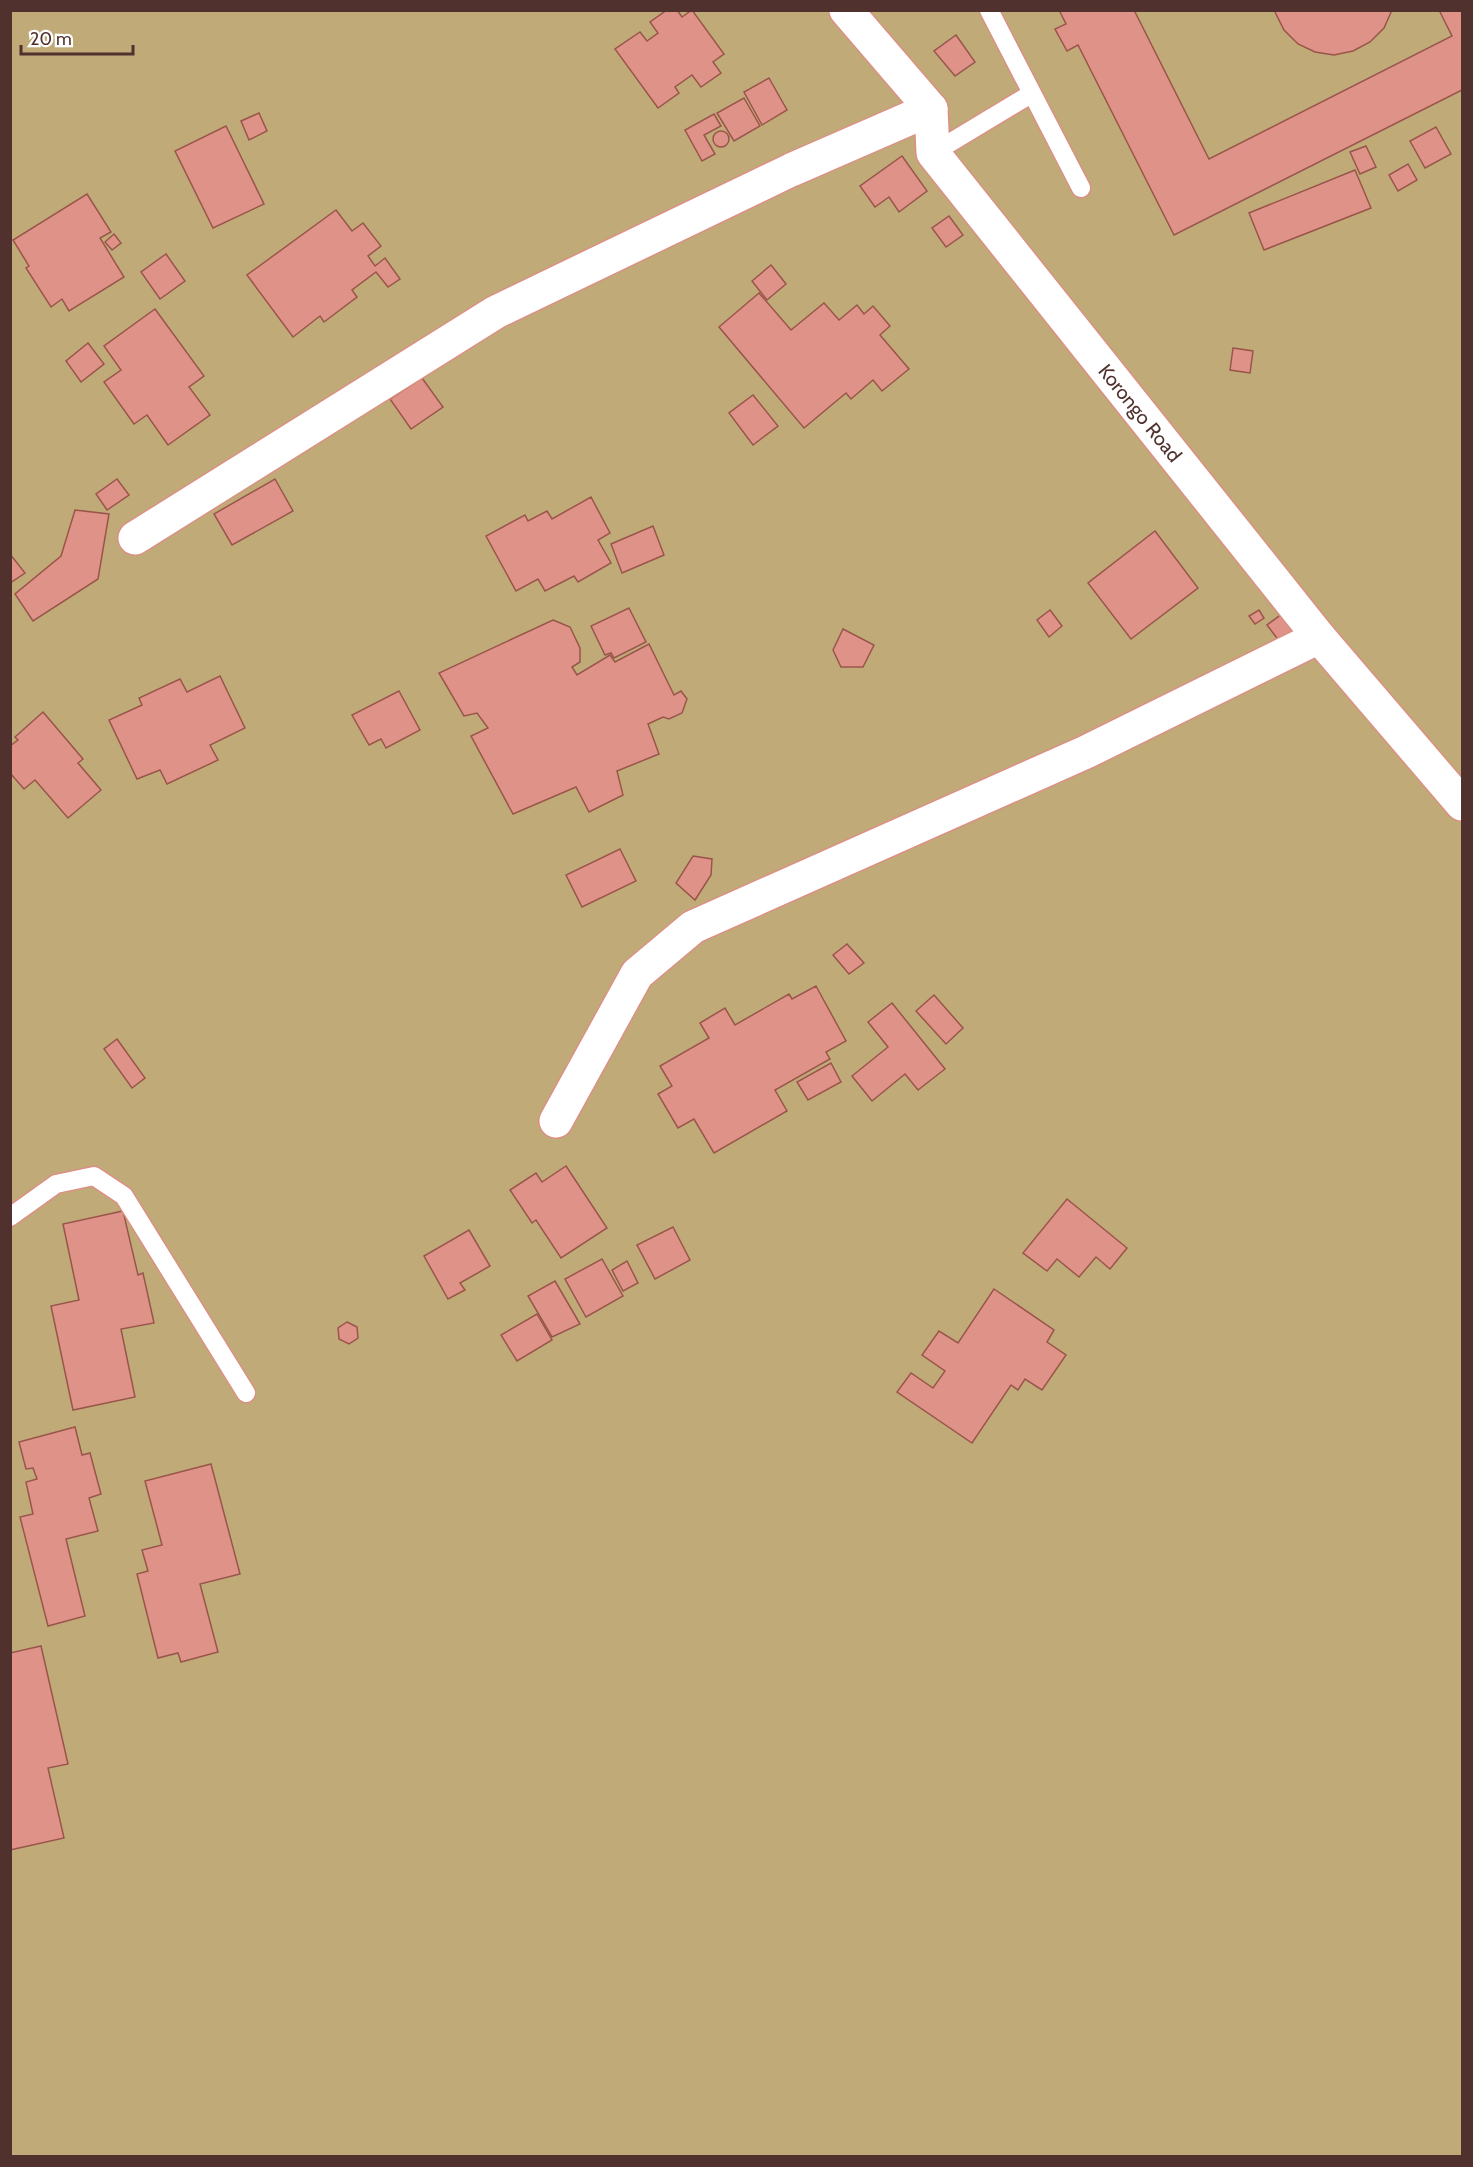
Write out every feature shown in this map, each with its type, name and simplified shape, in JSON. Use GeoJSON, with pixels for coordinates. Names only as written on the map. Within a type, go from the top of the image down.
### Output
{"type":"FeatureCollection","features":[{"type":"Feature","properties":{"kind":"street"},"geometry":{"type":"LineString","coordinates":[[846,10],[931,109],[933,153]]}},
{"type":"Feature","properties":{"kind":"street"},"geometry":{"type":"LineString","coordinates":[[135,538],[496,312],[772,179],[931,109]]}},
{"type":"Feature","properties":{"kind":"street","name":"Korongo Road"},"geometry":{"type":"LineString","coordinates":[[933,153],[1319,637],[1462,804]]}},
{"type":"Feature","properties":{"kind":"street"},"geometry":{"type":"LineString","coordinates":[[556,1121],[637,974],[693,927],[1086,752],[1319,637]]}},
{"type":"Feature","properties":{"kind":"lane"},"geometry":{"type":"LineString","coordinates":[[989,10],[1081,188]]}},
{"type":"Feature","properties":{"kind":"lane"},"geometry":{"type":"LineString","coordinates":[[933,153],[1031,94]]}},
{"type":"Feature","properties":{"kind":"lane"},"geometry":{"type":"LineString","coordinates":[[10,1218],[56,1184],[94,1176],[124,1196],[246,1393]]}},
{"type":"Feature","properties":{"kind":"shaded area"},"geometry":{"type":"Polygon","coordinates":[[[11,11],[1462,11],[1462,2156],[11,2156],[11,11]]]}},
{"type":"Feature","properties":{"kind":"building"},"geometry":{"type":"Polygon","coordinates":[[[667,10],[677,10],[682,17],[692,10],[724,54],[713,62],[721,73],[701,87],[692,75],[675,87],[679,93],[658,108],[615,49],[640,32],[647,41],[658,33],[650,22],[667,10]]]}},
{"type":"Feature","properties":{"kind":"building"},"geometry":{"type":"Polygon","coordinates":[[[1059,10],[1134,10],[1209,159],[1452,36],[1439,10],[1462,10],[1462,90],[1174,235],[1078,45],[1067,51],[1055,29],[1066,24],[1059,10]]]}},
{"type":"Feature","properties":{"kind":"building"},"geometry":{"type":"Polygon","coordinates":[[[1274,10],[1392,10],[1384,28],[1370,42],[1353,51],[1334,55],[1315,52],[1298,44],[1284,30],[1274,10]]]}},
{"type":"Feature","properties":{"kind":"building"},"geometry":{"type":"Polygon","coordinates":[[[956,35],[975,62],[955,76],[934,51],[956,35]]]}},
{"type":"Feature","properties":{"kind":"building"},"geometry":{"type":"Polygon","coordinates":[[[769,78],[787,110],[762,125],[744,92],[769,78]]]}},
{"type":"Feature","properties":{"kind":"building"},"geometry":{"type":"Polygon","coordinates":[[[744,98],[760,126],[734,141],[717,113],[744,98]]]}},
{"type":"Feature","properties":{"kind":"building"},"geometry":{"type":"Polygon","coordinates":[[[259,113],[267,131],[249,140],[241,121],[259,113]]]}},
{"type":"Feature","properties":{"kind":"building"},"geometry":{"type":"Polygon","coordinates":[[[714,114],[721,126],[704,135],[715,154],[702,161],[685,130],[714,114]]]}},
{"type":"Feature","properties":{"kind":"building"},"geometry":{"type":"Polygon","coordinates":[[[226,126],[264,204],[213,228],[175,151],[226,126]]]}},
{"type":"Feature","properties":{"kind":"building"},"geometry":{"type":"Polygon","coordinates":[[[1436,127],[1451,154],[1425,168],[1410,141],[1436,127]]]}},
{"type":"Feature","properties":{"kind":"building"},"geometry":{"type":"Polygon","coordinates":[[[721,131],[727,133],[729,139],[727,145],[721,147],[715,145],[713,139],[715,133],[721,131]]]}},
{"type":"Feature","properties":{"kind":"building"},"geometry":{"type":"Polygon","coordinates":[[[1366,146],[1376,167],[1360,174],[1350,152],[1366,146]]]}},
{"type":"Feature","properties":{"kind":"building"},"geometry":{"type":"Polygon","coordinates":[[[902,156],[927,191],[899,212],[889,197],[875,207],[860,186],[902,156]]]}},
{"type":"Feature","properties":{"kind":"building"},"geometry":{"type":"Polygon","coordinates":[[[1408,164],[1417,180],[1398,191],[1389,175],[1408,164]]]}},
{"type":"Feature","properties":{"kind":"building"},"geometry":{"type":"Polygon","coordinates":[[[1355,170],[1371,208],[1264,250],[1249,213],[1355,170]]]}},
{"type":"Feature","properties":{"kind":"building"},"geometry":{"type":"Polygon","coordinates":[[[87,194],[111,232],[100,238],[124,277],[69,311],[62,299],[51,307],[26,268],[29,266],[13,240],[87,194]]]}},
{"type":"Feature","properties":{"kind":"building"},"geometry":{"type":"Polygon","coordinates":[[[336,210],[352,231],[363,223],[381,246],[368,256],[375,266],[385,258],[400,279],[388,287],[376,272],[352,290],[357,297],[324,322],[320,316],[293,337],[247,275],[336,210]]]}},
{"type":"Feature","properties":{"kind":"building"},"geometry":{"type":"Polygon","coordinates":[[[949,216],[963,235],[946,247],[932,228],[949,216]]]}},
{"type":"Feature","properties":{"kind":"building"},"geometry":{"type":"Polygon","coordinates":[[[114,234],[121,243],[112,250],[105,242],[114,234]]]}},
{"type":"Feature","properties":{"kind":"building"},"geometry":{"type":"Polygon","coordinates":[[[166,254],[185,281],[160,299],[141,272],[166,254]]]}},
{"type":"Feature","properties":{"kind":"building"},"geometry":{"type":"Polygon","coordinates":[[[771,265],[786,284],[767,300],[752,281],[771,265]]]}},
{"type":"Feature","properties":{"kind":"building"},"geometry":{"type":"Polygon","coordinates":[[[759,293],[791,330],[824,303],[839,320],[857,305],[864,314],[873,306],[890,326],[880,335],[909,369],[882,391],[873,380],[851,399],[846,393],[804,428],[719,327],[759,293]]]}},
{"type":"Feature","properties":{"kind":"building"},"geometry":{"type":"Polygon","coordinates":[[[155,309],[204,376],[189,387],[210,415],[168,445],[147,415],[134,424],[104,382],[121,370],[104,346],[155,309]]]}},
{"type":"Feature","properties":{"kind":"building"},"geometry":{"type":"Polygon","coordinates":[[[88,343],[104,364],[81,382],[66,361],[88,343]]]}},
{"type":"Feature","properties":{"kind":"building"},"geometry":{"type":"Polygon","coordinates":[[[1233,348],[1253,351],[1250,373],[1230,370],[1233,348]]]}},
{"type":"Feature","properties":{"kind":"building"},"geometry":{"type":"Polygon","coordinates":[[[422,378],[443,407],[411,429],[390,399],[422,378]]]}},
{"type":"Feature","properties":{"kind":"building"},"geometry":{"type":"Polygon","coordinates":[[[753,395],[778,426],[753,445],[729,413],[753,395]]]}},
{"type":"Feature","properties":{"kind":"building"},"geometry":{"type":"Polygon","coordinates":[[[117,479],[129,495],[107,510],[96,494],[117,479]]]}},
{"type":"Feature","properties":{"kind":"building"},"geometry":{"type":"Polygon","coordinates":[[[275,479],[293,511],[232,545],[214,514],[275,479]]]}},
{"type":"Feature","properties":{"kind":"building"},"geometry":{"type":"Polygon","coordinates":[[[591,497],[610,533],[598,540],[611,563],[578,582],[574,576],[545,591],[538,579],[516,591],[486,536],[525,515],[528,521],[547,511],[552,519],[591,497]]]}},
{"type":"Feature","properties":{"kind":"building"},"geometry":{"type":"Polygon","coordinates":[[[75,510],[109,514],[98,579],[33,621],[15,594],[61,556],[75,510]]]}},
{"type":"Feature","properties":{"kind":"building"},"geometry":{"type":"Polygon","coordinates":[[[653,526],[664,555],[622,573],[611,544],[653,526]]]}},
{"type":"Feature","properties":{"kind":"building"},"geometry":{"type":"Polygon","coordinates":[[[1155,531],[1198,588],[1131,639],[1088,583],[1155,531]]]}},
{"type":"Feature","properties":{"kind":"building"},"geometry":{"type":"Polygon","coordinates":[[[10,554],[25,573],[10,583],[10,554]]]}},
{"type":"Feature","properties":{"kind":"building"},"geometry":{"type":"Polygon","coordinates":[[[629,608],[646,642],[614,658],[611,653],[605,655],[591,626],[629,608]]]}},
{"type":"Feature","properties":{"kind":"building"},"geometry":{"type":"Polygon","coordinates":[[[1290,608],[1298,640],[1286,650],[1267,625],[1290,608]]]}},
{"type":"Feature","properties":{"kind":"building"},"geometry":{"type":"Polygon","coordinates":[[[1050,610],[1062,626],[1049,637],[1037,620],[1050,610]]]}},
{"type":"Feature","properties":{"kind":"building"},"geometry":{"type":"Polygon","coordinates":[[[1259,610],[1264,618],[1255,624],[1249,616],[1259,610]]]}},
{"type":"Feature","properties":{"kind":"building"},"geometry":{"type":"Polygon","coordinates":[[[553,620],[570,627],[580,648],[580,662],[572,667],[577,675],[610,655],[615,662],[649,644],[674,695],[681,691],[687,699],[682,713],[669,719],[663,717],[648,724],[659,754],[617,771],[623,795],[589,812],[576,787],[513,814],[471,736],[488,728],[477,713],[464,716],[439,673],[553,620]]]}},
{"type":"Feature","properties":{"kind":"building"},"geometry":{"type":"Polygon","coordinates":[[[843,629],[874,645],[863,667],[841,667],[833,650],[843,629]]]}},
{"type":"Feature","properties":{"kind":"building"},"geometry":{"type":"Polygon","coordinates":[[[220,676],[245,728],[210,745],[218,760],[167,784],[160,770],[137,779],[109,720],[142,705],[139,698],[180,679],[187,692],[220,676]]]}},
{"type":"Feature","properties":{"kind":"building"},"geometry":{"type":"Polygon","coordinates":[[[399,691],[420,730],[386,748],[381,739],[369,745],[352,715],[399,691]]]}},
{"type":"Feature","properties":{"kind":"building"},"geometry":{"type":"Polygon","coordinates":[[[43,712],[83,759],[78,763],[101,790],[68,818],[35,780],[24,789],[10,773],[10,746],[18,740],[15,737],[43,712]]]}},
{"type":"Feature","properties":{"kind":"building"},"geometry":{"type":"Polygon","coordinates":[[[620,849],[636,881],[582,907],[566,875],[620,849]]]}},
{"type":"Feature","properties":{"kind":"building"},"geometry":{"type":"Polygon","coordinates":[[[693,856],[712,859],[711,875],[695,900],[676,883],[693,856]]]}},
{"type":"Feature","properties":{"kind":"building"},"geometry":{"type":"Polygon","coordinates":[[[847,944],[864,963],[849,974],[833,955],[847,944]]]}},
{"type":"Feature","properties":{"kind":"building"},"geometry":{"type":"Polygon","coordinates":[[[816,986],[846,1041],[826,1052],[830,1059],[775,1090],[787,1111],[714,1153],[694,1119],[678,1128],[658,1094],[672,1086],[660,1066],[709,1038],[700,1023],[725,1008],[735,1025],[789,994],[792,999],[816,986]]]}},
{"type":"Feature","properties":{"kind":"building"},"geometry":{"type":"Polygon","coordinates":[[[934,995],[963,1028],[946,1044],[916,1011],[934,995]]]}},
{"type":"Feature","properties":{"kind":"building"},"geometry":{"type":"Polygon","coordinates":[[[892,1003],[945,1069],[918,1090],[905,1074],[872,1101],[852,1076],[888,1047],[868,1022],[892,1003]]]}},
{"type":"Feature","properties":{"kind":"building"},"geometry":{"type":"Polygon","coordinates":[[[117,1039],[145,1078],[132,1088],[104,1049],[117,1039]]]}},
{"type":"Feature","properties":{"kind":"building"},"geometry":{"type":"Polygon","coordinates":[[[831,1063],[841,1082],[808,1100],[797,1082],[831,1063]]]}},
{"type":"Feature","properties":{"kind":"building"},"geometry":{"type":"Polygon","coordinates":[[[566,1166],[607,1228],[561,1258],[536,1220],[532,1223],[510,1190],[536,1173],[542,1182],[566,1166]]]}},
{"type":"Feature","properties":{"kind":"building"},"geometry":{"type":"Polygon","coordinates":[[[1067,1199],[1127,1248],[1110,1269],[1096,1257],[1079,1277],[1057,1259],[1047,1271],[1023,1253],[1067,1199]]]}},
{"type":"Feature","properties":{"kind":"building"},"geometry":{"type":"Polygon","coordinates":[[[123,1211],[138,1275],[143,1273],[154,1323],[121,1329],[135,1397],[73,1410],[51,1306],[79,1300],[63,1224],[123,1211]]]}},
{"type":"Feature","properties":{"kind":"building"},"geometry":{"type":"Polygon","coordinates":[[[673,1227],[690,1260],[655,1279],[637,1245],[673,1227]]]}},
{"type":"Feature","properties":{"kind":"building"},"geometry":{"type":"Polygon","coordinates":[[[469,1230],[490,1266],[460,1283],[465,1290],[448,1299],[424,1256],[469,1230]]]}},
{"type":"Feature","properties":{"kind":"building"},"geometry":{"type":"Polygon","coordinates":[[[602,1259],[623,1296],[586,1317],[565,1279],[602,1259]]]}},
{"type":"Feature","properties":{"kind":"building"},"geometry":{"type":"Polygon","coordinates":[[[627,1261],[638,1283],[623,1291],[612,1270],[627,1261]]]}},
{"type":"Feature","properties":{"kind":"building"},"geometry":{"type":"Polygon","coordinates":[[[555,1281],[580,1324],[552,1337],[528,1296],[555,1281]]]}},
{"type":"Feature","properties":{"kind":"building"},"geometry":{"type":"Polygon","coordinates":[[[994,1289],[1054,1330],[1047,1342],[1066,1355],[1042,1390],[1025,1379],[1018,1390],[1011,1385],[972,1443],[897,1392],[911,1373],[933,1388],[945,1371],[922,1355],[939,1331],[958,1343],[994,1289]]]}},
{"type":"Feature","properties":{"kind":"building"},"geometry":{"type":"Polygon","coordinates":[[[537,1314],[552,1340],[517,1361],[501,1335],[537,1314]]]}},
{"type":"Feature","properties":{"kind":"building"},"geometry":{"type":"Polygon","coordinates":[[[347,1322],[357,1327],[358,1338],[349,1344],[339,1339],[338,1328],[347,1322]]]}},
{"type":"Feature","properties":{"kind":"building"},"geometry":{"type":"Polygon","coordinates":[[[75,1427],[82,1455],[90,1453],[101,1494],[89,1498],[98,1531],[66,1539],[85,1616],[48,1626],[20,1517],[33,1514],[26,1482],[37,1479],[33,1468],[26,1469],[19,1442],[75,1427]]]}},
{"type":"Feature","properties":{"kind":"building"},"geometry":{"type":"Polygon","coordinates":[[[211,1464],[240,1574],[200,1584],[218,1652],[181,1662],[178,1653],[158,1658],[137,1574],[148,1571],[142,1550],[162,1545],[145,1481],[211,1464]]]}},
{"type":"Feature","properties":{"kind":"building"},"geometry":{"type":"Polygon","coordinates":[[[41,1646],[68,1764],[48,1768],[64,1838],[10,1850],[10,1653],[41,1646]]]}}]}
